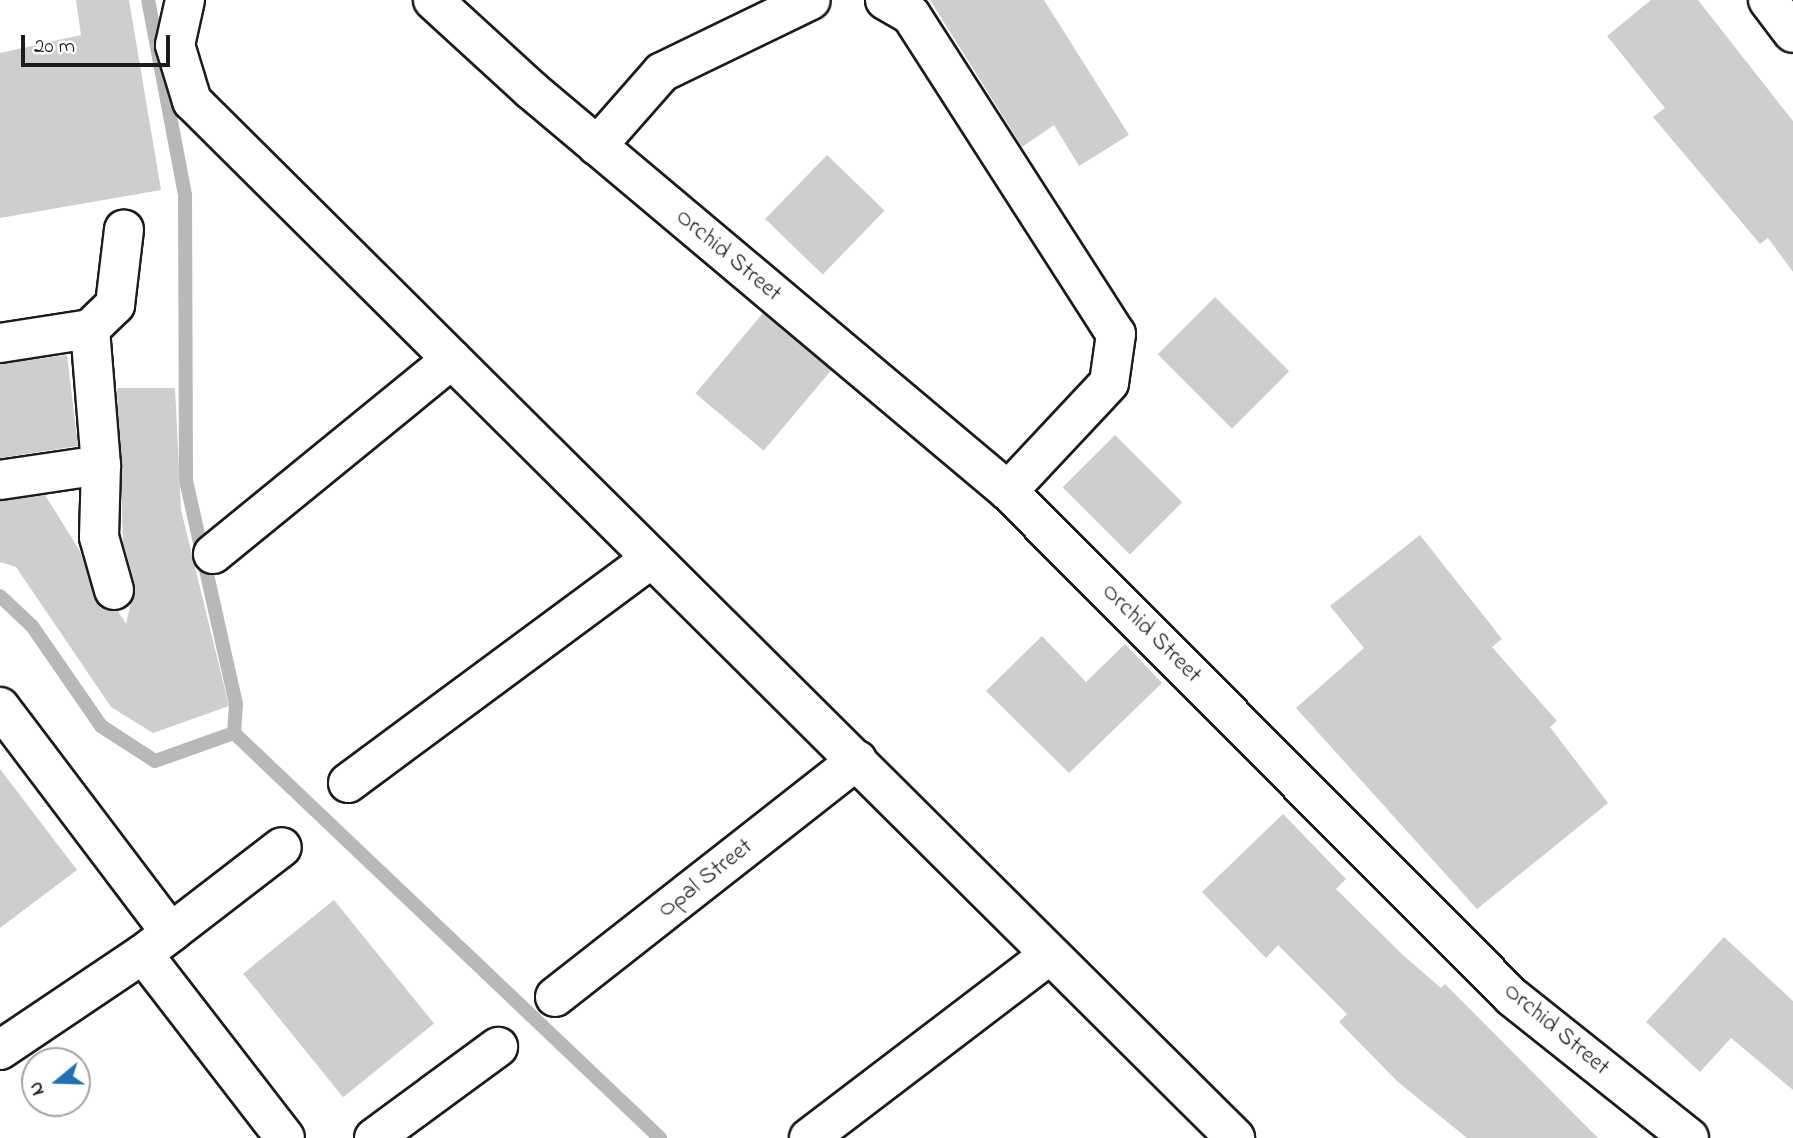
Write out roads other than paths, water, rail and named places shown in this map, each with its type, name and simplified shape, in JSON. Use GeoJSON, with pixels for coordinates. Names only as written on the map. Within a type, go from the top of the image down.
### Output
{"type":"FeatureCollection","features":[{"type":"Feature","properties":{"kind":"street"},"geometry":{"type":"LineString","coordinates":[[185,0],[175,45],[192,101],[857,760],[1047,957],[1235,1138]]}},
{"type":"Feature","properties":{"kind":"street","name":"Orchid Street"},"geometry":{"type":"LineString","coordinates":[[433,0],[597,146],[1009,491],[1513,997],[1689,1138]]}},
{"type":"Feature","properties":{"kind":"street"},"geometry":{"type":"LineString","coordinates":[[597,146],[662,72],[811,0]]}},
{"type":"Feature","properties":{"kind":"street"},"geometry":{"type":"LineString","coordinates":[[885,0],[911,15],[1116,334],[1109,383],[1009,491]]}},
{"type":"Feature","properties":{"kind":"street"},"geometry":{"type":"LineString","coordinates":[[1768,0],[1793,33]]}},
{"type":"Feature","properties":{"kind":"street"},"geometry":{"type":"LineString","coordinates":[[0,343],[90,329],[115,305],[124,230]]}},
{"type":"Feature","properties":{"kind":"street"},"geometry":{"type":"LineString","coordinates":[[90,329],[101,465],[99,537],[114,590]]}},
{"type":"Feature","properties":{"kind":"street"},"geometry":{"type":"LineString","coordinates":[[213,554],[452,359]]}},
{"type":"Feature","properties":{"kind":"street"},"geometry":{"type":"LineString","coordinates":[[0,480],[101,465]]}},
{"type":"Feature","properties":{"kind":"street"},"geometry":{"type":"LineString","coordinates":[[348,783],[652,558]]}},
{"type":"Feature","properties":{"kind":"street"},"geometry":{"type":"LineString","coordinates":[[0,708],[285,1138]]}},
{"type":"Feature","properties":{"kind":"street","name":"Opal Street"},"geometry":{"type":"LineString","coordinates":[[555,997],[857,760]]}},
{"type":"Feature","properties":{"kind":"street"},"geometry":{"type":"LineString","coordinates":[[0,1050],[157,943],[282,847]]}},
{"type":"Feature","properties":{"kind":"street"},"geometry":{"type":"LineString","coordinates":[[810,1138],[1047,957]]}},
{"type":"Feature","properties":{"kind":"street"},"geometry":{"type":"LineString","coordinates":[[374,1138],[498,1047]]}},
{"type":"Feature","properties":{"kind":"waterway"},"geometry":{"type":"LineString","coordinates":[[0,596],[32,626],[101,726],[155,761],[234,733],[236,704],[186,480],[185,195],[148,0]]}},
{"type":"Feature","properties":{"kind":"waterway"},"geometry":{"type":"LineString","coordinates":[[234,733],[660,1138]]}}]}
